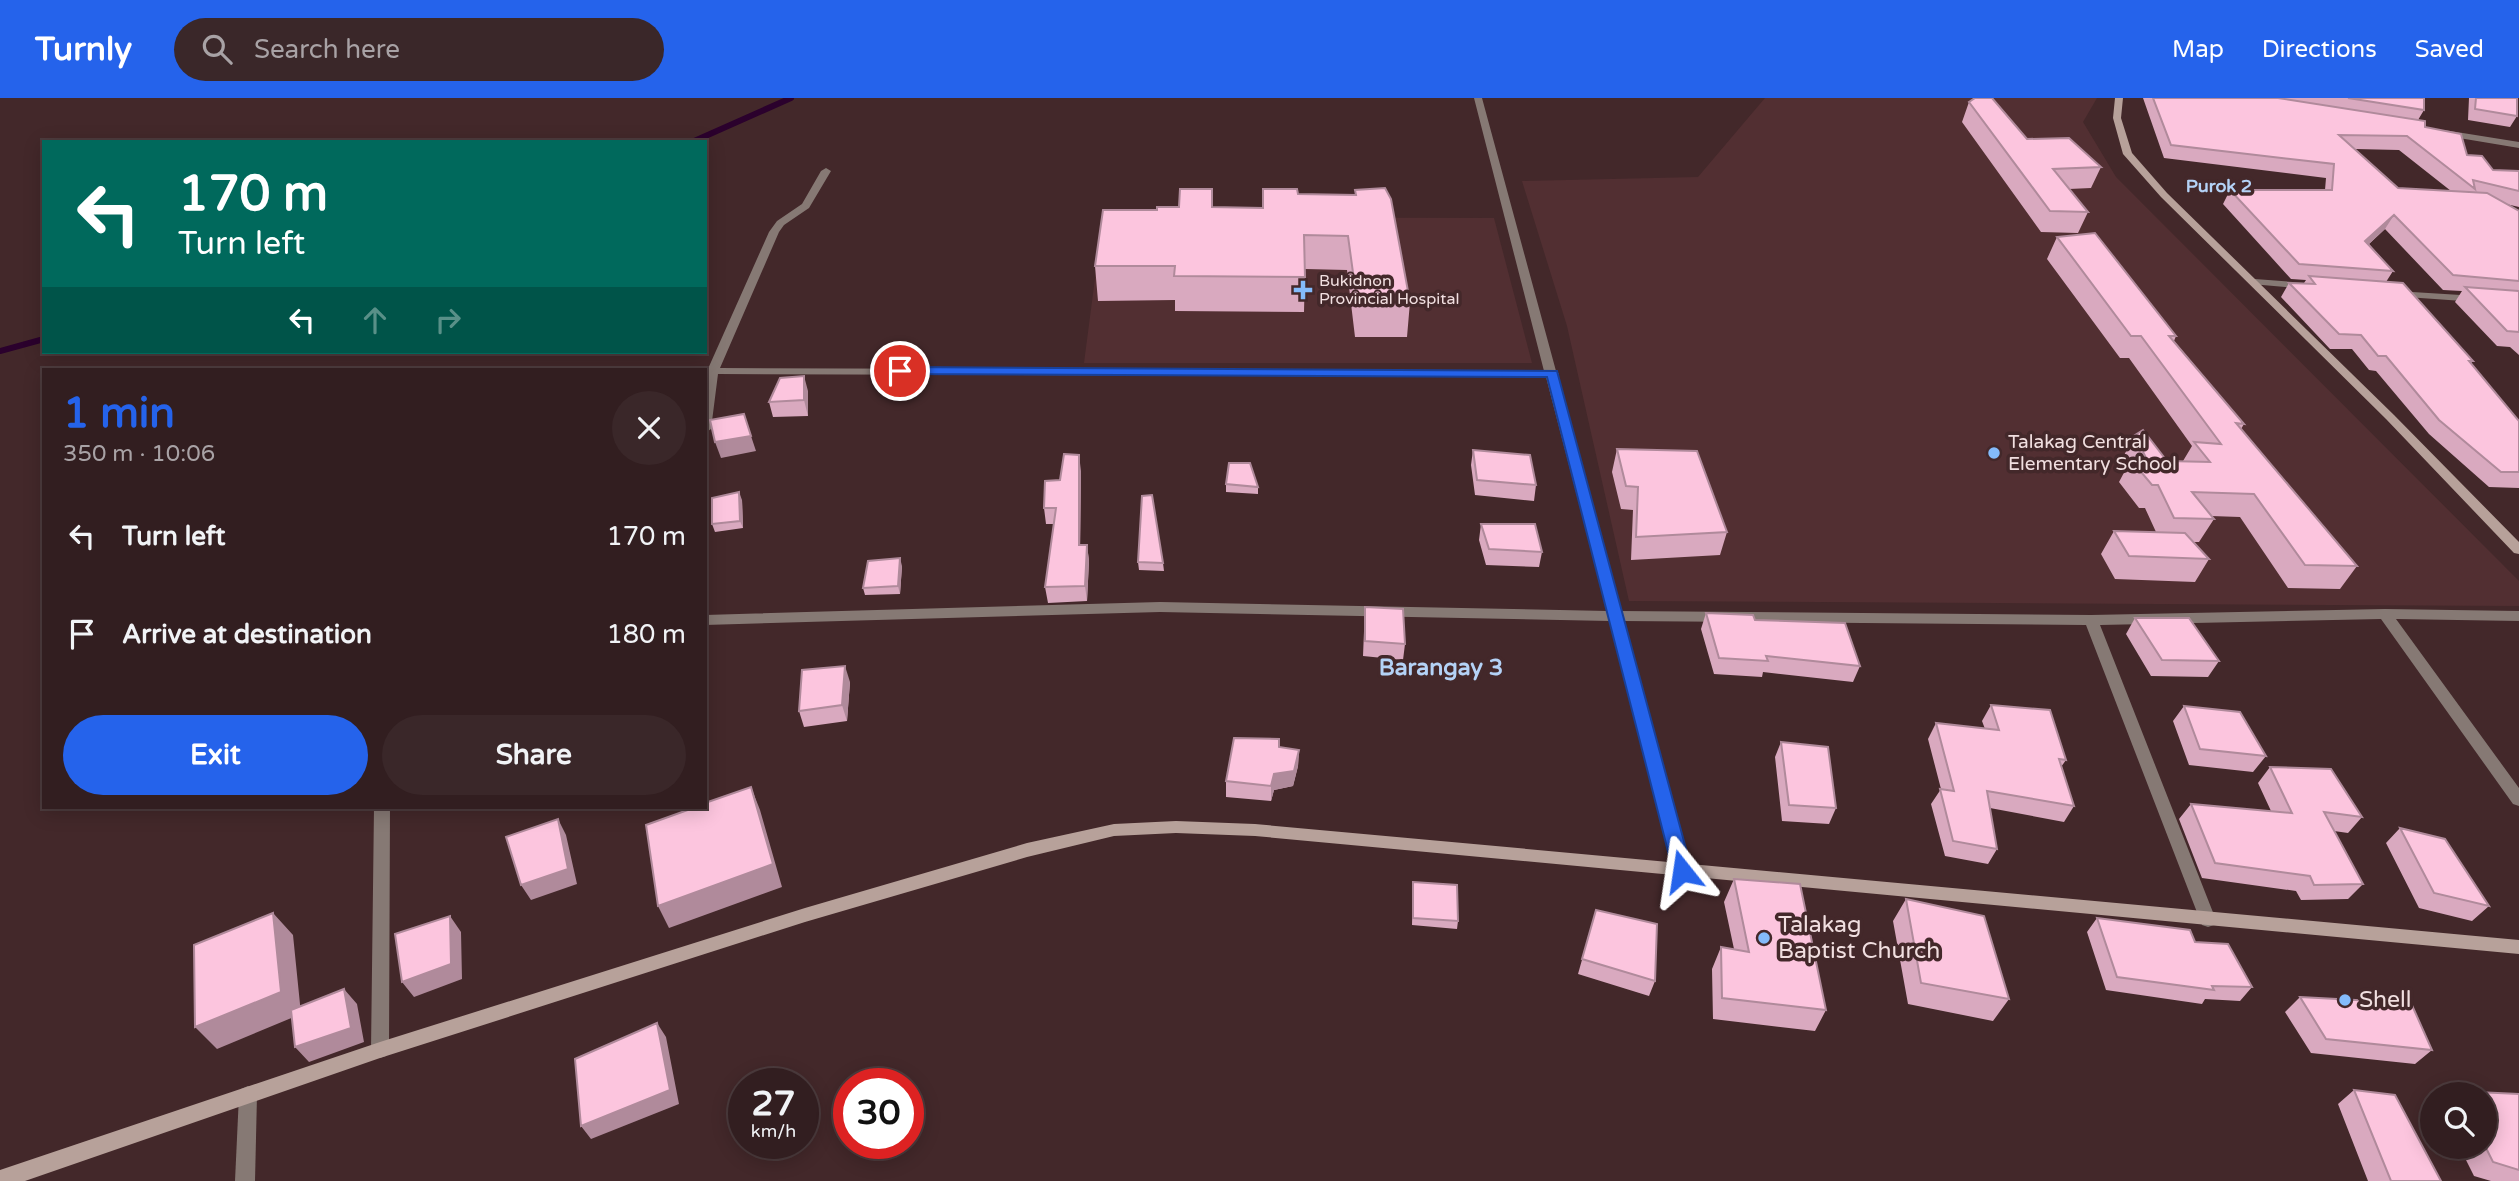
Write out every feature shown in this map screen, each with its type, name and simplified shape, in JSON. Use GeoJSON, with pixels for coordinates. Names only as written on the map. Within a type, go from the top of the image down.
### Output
{"type":"FeatureCollection","features":[{"type":"Feature","properties":{"kind":"main road"},"geometry":{"type":"LineString","coordinates":[[2119,98],[2117,118],[2128,154],[2164,195],[2255,282],[2519,550]]}},
{"type":"Feature","properties":{"kind":"main road"},"geometry":{"type":"LineString","coordinates":[[0,1180],[27,1176],[380,1050],[805,915],[1027,850],[1114,830],[1175,827],[1255,830],[2519,947]]}},
{"type":"Feature","properties":{"kind":"street"},"geometry":{"type":"LineString","coordinates":[[1478,98],[1682,871]]}},
{"type":"Feature","properties":{"kind":"street"},"geometry":{"type":"LineString","coordinates":[[2438,132],[2519,145]]}},
{"type":"Feature","properties":{"kind":"street"},"geometry":{"type":"LineString","coordinates":[[707,414],[713,371],[774,232],[780,223],[806,206],[826,171]]}},
{"type":"Feature","properties":{"kind":"street"},"geometry":{"type":"LineString","coordinates":[[2255,282],[2322,288]]}},
{"type":"Feature","properties":{"kind":"street"},"geometry":{"type":"LineString","coordinates":[[2390,293],[2494,299]]}},
{"type":"Feature","properties":{"kind":"street"},"geometry":{"type":"LineString","coordinates":[[713,371],[1552,374]]}},
{"type":"Feature","properties":{"kind":"street"},"geometry":{"type":"LineString","coordinates":[[707,620],[1160,607],[1615,616],[2091,620],[2385,614],[2519,616]]}},
{"type":"Feature","properties":{"kind":"street"},"geometry":{"type":"LineString","coordinates":[[2385,614],[2519,800]]}},
{"type":"Feature","properties":{"kind":"street"},"geometry":{"type":"LineString","coordinates":[[2091,620],[2208,920]]}},
{"type":"Feature","properties":{"kind":"street"},"geometry":{"type":"LineString","coordinates":[[380,1050],[382,809]]}},
{"type":"Feature","properties":{"kind":"street"},"geometry":{"type":"LineString","coordinates":[[245,1181],[248,1095]]}},
{"type":"Feature","properties":{"kind":"shaded area","name":"Talakag Central Elementary School"},"geometry":{"type":"Polygon","coordinates":[[[1765,98],[2097,98],[2083,122],[2116,177],[2519,581],[2519,606],[1629,601],[1567,326],[1522,181],[1698,177],[1765,98]]]}},
{"type":"Feature","properties":{"kind":"shaded area","name":"Bukidnon Provincial Hospital"},"geometry":{"type":"Polygon","coordinates":[[[1103,217],[1494,218],[1532,363],[1084,363],[1103,217]]]}},
{"type":"Feature","properties":{"kind":"building"},"geometry":{"type":"Polygon","coordinates":[[[1975,98],[1992,98],[2027,139],[2069,138],[2101,167],[2053,169],[2088,212],[2050,211],[1969,102],[1975,98]]]}},
{"type":"Feature","properties":{"kind":"building"},"geometry":{"type":"Polygon","coordinates":[[[2153,98],[2278,98],[2425,121],[2425,127],[2461,134],[2467,155],[2482,156],[2493,170],[2519,171],[2519,191],[2473,180],[2475,189],[2407,136],[2339,135],[2398,188],[2487,193],[2519,211],[2519,281],[2453,275],[2394,215],[2365,241],[2393,271],[2299,264],[2230,190],[2332,190],[2334,164],[2171,145],[2153,98]]]}},
{"type":"Feature","properties":{"kind":"building"},"geometry":{"type":"Polygon","coordinates":[[[2348,98],[2424,98],[2424,110],[2348,98]]]}},
{"type":"Feature","properties":{"kind":"building"},"geometry":{"type":"Polygon","coordinates":[[[2476,98],[2517,98],[2517,116],[2475,109],[2476,98]]]}},
{"type":"Feature","properties":{"kind":"building"},"geometry":{"type":"Polygon","coordinates":[[[1385,188],[1391,199],[1410,302],[1357,302],[1348,236],[1304,235],[1305,277],[1174,276],[1175,266],[1095,266],[1103,210],[1157,210],[1157,207],[1179,207],[1180,189],[1212,189],[1212,207],[1263,208],[1263,189],[1297,189],[1298,194],[1356,195],[1355,190],[1385,188]]]}},
{"type":"Feature","properties":{"kind":"building"},"geometry":{"type":"Polygon","coordinates":[[[2095,233],[2176,336],[2169,336],[2244,424],[2236,423],[2357,566],[2305,565],[2254,494],[2192,492],[2214,519],[2174,518],[2158,485],[2152,485],[2131,460],[2147,460],[2135,435],[2143,430],[2167,461],[2210,462],[2194,442],[2221,444],[2141,336],[2131,336],[2057,237],[2095,233]]]}},
{"type":"Feature","properties":{"kind":"building"},"geometry":{"type":"Polygon","coordinates":[[[2309,276],[2403,283],[2473,361],[2469,361],[2519,421],[2519,472],[2501,472],[2439,420],[2386,356],[2378,356],[2361,335],[2339,334],[2289,283],[2315,284],[2309,276]]]}},
{"type":"Feature","properties":{"kind":"building"},"geometry":{"type":"Polygon","coordinates":[[[2465,287],[2519,291],[2519,332],[2507,331],[2465,287]]]}},
{"type":"Feature","properties":{"kind":"building"},"geometry":{"type":"Polygon","coordinates":[[[804,376],[804,400],[769,402],[780,378],[804,376]]]}},
{"type":"Feature","properties":{"kind":"building"},"geometry":{"type":"Polygon","coordinates":[[[744,414],[751,436],[715,442],[710,420],[744,414]]]}},
{"type":"Feature","properties":{"kind":"building"},"geometry":{"type":"Polygon","coordinates":[[[1617,449],[1697,451],[1727,532],[1636,537],[1638,487],[1626,486],[1617,449]]]}},
{"type":"Feature","properties":{"kind":"building"},"geometry":{"type":"Polygon","coordinates":[[[1473,450],[1530,455],[1536,485],[1477,480],[1473,450]]]}},
{"type":"Feature","properties":{"kind":"building"},"geometry":{"type":"Polygon","coordinates":[[[1064,454],[1079,455],[1079,545],[1087,545],[1085,586],[1045,587],[1056,508],[1044,508],[1045,481],[1060,480],[1064,454]]]}},
{"type":"Feature","properties":{"kind":"building"},"geometry":{"type":"Polygon","coordinates":[[[1229,463],[1250,463],[1258,487],[1226,484],[1229,463]]]}},
{"type":"Feature","properties":{"kind":"building"},"geometry":{"type":"Polygon","coordinates":[[[739,492],[740,521],[712,524],[712,498],[739,492]]]}},
{"type":"Feature","properties":{"kind":"building"},"geometry":{"type":"Polygon","coordinates":[[[1152,495],[1163,563],[1138,562],[1142,496],[1152,495]]]}},
{"type":"Feature","properties":{"kind":"building"},"geometry":{"type":"Polygon","coordinates":[[[1481,524],[1535,524],[1542,552],[1489,549],[1481,524]]]}},
{"type":"Feature","properties":{"kind":"building"},"geometry":{"type":"Polygon","coordinates":[[[2114,531],[2185,533],[2209,559],[2129,556],[2114,531]]]}},
{"type":"Feature","properties":{"kind":"building"},"geometry":{"type":"Polygon","coordinates":[[[900,558],[898,586],[863,588],[868,561],[900,558]]]}},
{"type":"Feature","properties":{"kind":"building"},"geometry":{"type":"Polygon","coordinates":[[[1365,607],[1403,609],[1405,644],[1365,641],[1365,607]]]}},
{"type":"Feature","properties":{"kind":"building"},"geometry":{"type":"Polygon","coordinates":[[[1706,613],[1753,615],[1755,620],[1845,623],[1860,666],[1766,656],[1768,661],[1719,658],[1706,613]]]}},
{"type":"Feature","properties":{"kind":"building"},"geometry":{"type":"Polygon","coordinates":[[[2135,618],[2189,618],[2219,661],[2162,660],[2135,618]]]}},
{"type":"Feature","properties":{"kind":"building"},"geometry":{"type":"Polygon","coordinates":[[[845,666],[842,705],[799,711],[802,670],[845,666]]]}},
{"type":"Feature","properties":{"kind":"building"},"geometry":{"type":"Polygon","coordinates":[[[1991,705],[2050,710],[2066,760],[2059,759],[2074,806],[1987,791],[1997,849],[1953,841],[1940,789],[1954,791],[1936,723],[1999,730],[1991,705]]]}},
{"type":"Feature","properties":{"kind":"building"},"geometry":{"type":"Polygon","coordinates":[[[2184,706],[2240,712],[2266,756],[2200,749],[2184,706]]]}},
{"type":"Feature","properties":{"kind":"building"},"geometry":{"type":"Polygon","coordinates":[[[1234,738],[1279,739],[1279,747],[1299,750],[1294,771],[1274,774],[1271,786],[1226,781],[1234,738]]]}},
{"type":"Feature","properties":{"kind":"building"},"geometry":{"type":"Polygon","coordinates":[[[1781,742],[1828,747],[1836,808],[1789,805],[1781,742]]]}},
{"type":"Feature","properties":{"kind":"building"},"geometry":{"type":"Polygon","coordinates":[[[2270,767],[2331,769],[2362,817],[2324,812],[2363,884],[2314,885],[2310,876],[2215,863],[2191,804],[2292,813],[2270,767]]]}},
{"type":"Feature","properties":{"kind":"building"},"geometry":{"type":"Polygon","coordinates":[[[751,787],[773,864],[658,906],[646,825],[690,809],[707,809],[707,802],[751,787]]]}},
{"type":"Feature","properties":{"kind":"building"},"geometry":{"type":"Polygon","coordinates":[[[558,819],[568,869],[521,885],[506,837],[558,819]]]}},
{"type":"Feature","properties":{"kind":"building"},"geometry":{"type":"Polygon","coordinates":[[[2400,828],[2445,839],[2489,906],[2434,893],[2400,828]]]}},
{"type":"Feature","properties":{"kind":"building","name":"Talakag Baptist Church"},"geometry":{"type":"Polygon","coordinates":[[[1734,879],[1800,884],[1826,1010],[1722,998],[1721,947],[1749,952],[1734,879]]]}},
{"type":"Feature","properties":{"kind":"building"},"geometry":{"type":"Polygon","coordinates":[[[1413,882],[1457,885],[1458,921],[1413,918],[1413,882]]]}},
{"type":"Feature","properties":{"kind":"building"},"geometry":{"type":"Polygon","coordinates":[[[1906,899],[1984,916],[2009,999],[1921,983],[1906,899]]]}},
{"type":"Feature","properties":{"kind":"building"},"geometry":{"type":"Polygon","coordinates":[[[1596,910],[1657,924],[1655,981],[1582,959],[1596,910]]]}},
{"type":"Feature","properties":{"kind":"building"},"geometry":{"type":"Polygon","coordinates":[[[273,913],[281,992],[195,1027],[194,945],[273,913]]]}},
{"type":"Feature","properties":{"kind":"building"},"geometry":{"type":"Polygon","coordinates":[[[450,916],[451,964],[402,982],[395,934],[450,916]]]}},
{"type":"Feature","properties":{"kind":"building"},"geometry":{"type":"Polygon","coordinates":[[[2097,918],[2190,930],[2195,942],[2228,944],[2252,987],[2212,986],[2214,990],[2117,977],[2097,918]]]}},
{"type":"Feature","properties":{"kind":"building"},"geometry":{"type":"Polygon","coordinates":[[[344,989],[351,1028],[295,1047],[291,1010],[344,989]]]}},
{"type":"Feature","properties":{"kind":"building"},"geometry":{"type":"Polygon","coordinates":[[[2300,997],[2411,1003],[2432,1050],[2326,1039],[2300,997]]]}},
{"type":"Feature","properties":{"kind":"building"},"geometry":{"type":"Polygon","coordinates":[[[657,1023],[670,1090],[581,1126],[575,1059],[657,1023]]]}},
{"type":"Feature","properties":{"kind":"building"},"geometry":{"type":"Polygon","coordinates":[[[2354,1090],[2395,1095],[2420,1142],[2420,1159],[2429,1159],[2441,1181],[2391,1181],[2354,1090]]]}},
{"type":"Feature","properties":{"kind":"building"},"geometry":{"type":"Polygon","coordinates":[[[2497,1093],[2519,1094],[2519,1170],[2493,1162],[2492,1159],[2497,1159],[2497,1093]]]}},
{"type":"Feature","properties":{"kind":"waterway"},"geometry":{"type":"LineString","coordinates":[[696,140],[791,98]]}},
{"type":"Feature","properties":{"kind":"waterway"},"geometry":{"type":"LineString","coordinates":[[0,351],[42,340]]}},
{"type":"Feature","properties":{"kind":"place","name":"Bukidnon Provincial Hospital"},"geometry":{"type":"Point","coordinates":[1303,290]}},
{"type":"Feature","properties":{"kind":"place","name":"Talakag Central Elementary School"},"geometry":{"type":"Point","coordinates":[1994,453]}},
{"type":"Feature","properties":{"kind":"place","name":"Talakag Baptist Church"},"geometry":{"type":"Point","coordinates":[1764,938]}},
{"type":"Feature","properties":{"kind":"place","name":"Shell"},"geometry":{"type":"Point","coordinates":[2345,1000]}},
{"type":"Feature","properties":{"kind":"district","name":"Purok 2"},"geometry":{"type":"Point","coordinates":[2219,186]}},
{"type":"Feature","properties":{"kind":"district","name":"Barangay 3"},"geometry":{"type":"Point","coordinates":[1441,668]}},
{"type":"Feature","properties":{"kind":"route"},"geometry":{"type":"LineString","coordinates":[[900,371],[1552,374],[1682,871]]}}]}
